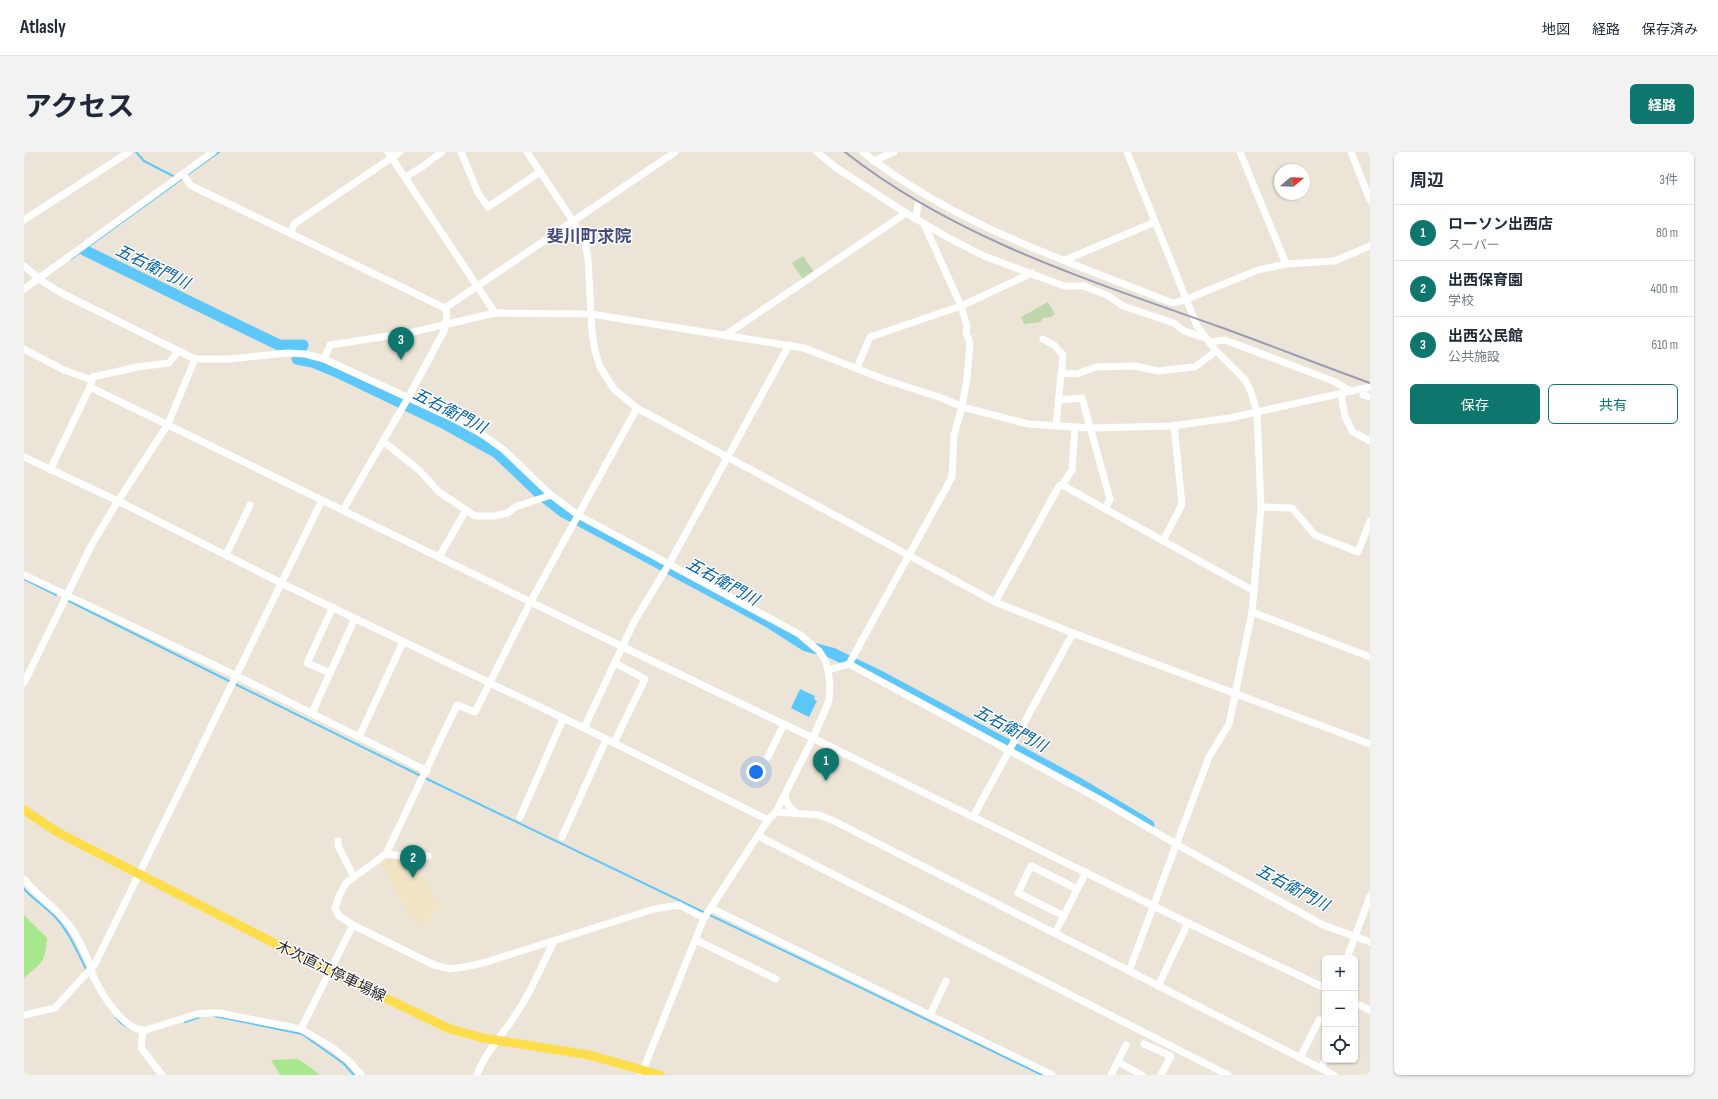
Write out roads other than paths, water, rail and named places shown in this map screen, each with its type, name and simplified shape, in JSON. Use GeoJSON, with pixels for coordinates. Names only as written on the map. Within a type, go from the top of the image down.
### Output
{"type":"FeatureCollection","features":[{"type":"Feature","properties":{"kind":"main road","name":"木次直江停車場線"},"geometry":{"type":"LineString","coordinates":[[24,810],[57,832],[329,971],[450,1029],[496,1040],[589,1055],[642,1072],[660,1075]]}},
{"type":"Feature","properties":{"kind":"street"},"geometry":{"type":"LineString","coordinates":[[24,220],[129,152]]}},
{"type":"Feature","properties":{"kind":"street"},"geometry":{"type":"LineString","coordinates":[[24,289],[213,152]]}},
{"type":"Feature","properties":{"kind":"street"},"geometry":{"type":"LineString","coordinates":[[291,233],[294,224],[390,155],[400,152]]}},
{"type":"Feature","properties":{"kind":"street"},"geometry":{"type":"LineString","coordinates":[[405,177],[419,170],[442,152]]}},
{"type":"Feature","properties":{"kind":"street"},"geometry":{"type":"LineString","coordinates":[[461,152],[478,193],[488,207],[540,172]]}},
{"type":"Feature","properties":{"kind":"street"},"geometry":{"type":"LineString","coordinates":[[527,152],[573,221],[585,242],[588,258],[591,314],[595,351],[600,367],[614,389],[637,408],[995,602],[1073,633],[1369,742]]}},
{"type":"Feature","properties":{"kind":"street"},"geometry":{"type":"LineString","coordinates":[[445,308],[675,152]]}},
{"type":"Feature","properties":{"kind":"street"},"geometry":{"type":"LineString","coordinates":[[817,152],[835,167],[906,213],[984,256],[1064,286],[1084,286],[1109,296],[1124,306],[1174,323],[1184,331],[1207,340],[1225,340],[1333,382],[1351,392]]}},
{"type":"Feature","properties":{"kind":"street"},"geometry":{"type":"LineString","coordinates":[[862,152],[919,198],[1026,246],[1173,303],[1187,299],[1258,270],[1286,264],[1334,261],[1370,246]]}},
{"type":"Feature","properties":{"kind":"street"},"geometry":{"type":"LineString","coordinates":[[873,160],[894,152]]}},
{"type":"Feature","properties":{"kind":"street"},"geometry":{"type":"LineString","coordinates":[[1127,152],[1197,326],[1207,340],[1245,380],[1251,392],[1257,412],[1261,507],[1252,612],[1230,724],[1209,757],[1129,971]]}},
{"type":"Feature","properties":{"kind":"street"},"geometry":{"type":"LineString","coordinates":[[1240,152],[1286,264]]}},
{"type":"Feature","properties":{"kind":"street"},"geometry":{"type":"LineString","coordinates":[[1352,152],[1370,200]]}},
{"type":"Feature","properties":{"kind":"street"},"geometry":{"type":"LineString","coordinates":[[390,155],[495,313]]}},
{"type":"Feature","properties":{"kind":"street"},"geometry":{"type":"LineString","coordinates":[[183,173],[190,184],[445,308],[447,314],[444,331],[408,398],[343,510]]}},
{"type":"Feature","properties":{"kind":"street"},"geometry":{"type":"LineString","coordinates":[[916,219],[919,198]]}},
{"type":"Feature","properties":{"kind":"street"},"geometry":{"type":"LineString","coordinates":[[727,334],[906,213]]}},
{"type":"Feature","properties":{"kind":"street"},"geometry":{"type":"LineString","coordinates":[[1065,260],[1155,222]]}},
{"type":"Feature","properties":{"kind":"street"},"geometry":{"type":"LineString","coordinates":[[850,664],[952,477],[954,435],[962,407],[967,378],[970,343],[966,332],[967,326],[961,306],[924,224]]}},
{"type":"Feature","properties":{"kind":"street"},"geometry":{"type":"LineString","coordinates":[[24,266],[45,283],[63,294],[195,359],[229,359],[287,353],[305,354],[324,359],[472,427],[504,450],[552,495],[578,515],[798,634],[819,651],[828,670],[830,685],[829,701],[813,738],[776,812],[768,820],[704,918],[642,1072]]}},
{"type":"Feature","properties":{"kind":"street"},"geometry":{"type":"LineString","coordinates":[[856,368],[870,336],[961,306],[1032,273]]}},
{"type":"Feature","properties":{"kind":"street"},"geometry":{"type":"LineString","coordinates":[[324,359],[330,345],[413,332],[495,313],[591,314],[727,334],[804,348],[886,380],[942,398],[962,407],[1028,424],[1091,428],[1174,425],[1230,418],[1367,388]]}},
{"type":"Feature","properties":{"kind":"street"},"geometry":{"type":"LineString","coordinates":[[1043,339],[1054,344],[1063,356],[1056,426]]}},
{"type":"Feature","properties":{"kind":"street"},"geometry":{"type":"LineString","coordinates":[[584,728],[634,622],[669,564],[789,345]]}},
{"type":"Feature","properties":{"kind":"street"},"geometry":{"type":"LineString","coordinates":[[24,349],[168,424],[322,500],[813,738],[1188,923],[1322,987]]}},
{"type":"Feature","properties":{"kind":"street"},"geometry":{"type":"LineString","coordinates":[[1061,373],[1077,374],[1096,367],[1135,366],[1158,370],[1195,367],[1216,350]]}},
{"type":"Feature","properties":{"kind":"street"},"geometry":{"type":"LineString","coordinates":[[50,470],[93,377],[137,367],[169,363],[178,351]]}},
{"type":"Feature","properties":{"kind":"street"},"geometry":{"type":"LineString","coordinates":[[24,683],[91,546],[168,424],[195,359]]}},
{"type":"Feature","properties":{"kind":"street"},"geometry":{"type":"LineString","coordinates":[[1367,388],[1363,395],[1370,397]]}},
{"type":"Feature","properties":{"kind":"street"},"geometry":{"type":"LineString","coordinates":[[1341,394],[1345,417],[1353,432],[1370,441]]}},
{"type":"Feature","properties":{"kind":"street"},"geometry":{"type":"LineString","coordinates":[[1058,400],[1082,398],[1110,499],[1104,509]]}},
{"type":"Feature","properties":{"kind":"street"},"geometry":{"type":"LineString","coordinates":[[637,408],[531,601],[475,712],[458,705],[386,854],[346,884],[340,894],[335,908],[339,916],[353,925],[434,965],[450,969],[476,964],[654,909],[679,905],[704,918]]}},
{"type":"Feature","properties":{"kind":"street"},"geometry":{"type":"LineString","coordinates":[[1163,541],[1182,504],[1174,425]]}},
{"type":"Feature","properties":{"kind":"street"},"geometry":{"type":"LineString","coordinates":[[995,602],[1059,486],[1062,485],[1072,470],[1075,427]]}},
{"type":"Feature","properties":{"kind":"street"},"geometry":{"type":"LineString","coordinates":[[383,441],[419,470],[440,492],[475,516],[494,516],[508,513],[515,508],[552,495]]}},
{"type":"Feature","properties":{"kind":"street"},"geometry":{"type":"LineString","coordinates":[[24,457],[118,501],[403,642],[584,728],[768,820]]}},
{"type":"Feature","properties":{"kind":"street"},"geometry":{"type":"LineString","coordinates":[[1062,485],[1254,591]]}},
{"type":"Feature","properties":{"kind":"street"},"geometry":{"type":"LineString","coordinates":[[24,1015],[55,1008],[85,974],[92,969],[322,500]]}},
{"type":"Feature","properties":{"kind":"street"},"geometry":{"type":"LineString","coordinates":[[226,555],[250,505]]}},
{"type":"Feature","properties":{"kind":"street"},"geometry":{"type":"LineString","coordinates":[[1261,507],[1292,508],[1315,535],[1358,552],[1370,521]]}},
{"type":"Feature","properties":{"kind":"street"},"geometry":{"type":"LineString","coordinates":[[439,557],[466,510]]}},
{"type":"Feature","properties":{"kind":"street"},"geometry":{"type":"LineString","coordinates":[[24,575],[237,676],[427,771]]}},
{"type":"Feature","properties":{"kind":"street"},"geometry":{"type":"LineString","coordinates":[[330,673],[307,663],[333,607]]}},
{"type":"Feature","properties":{"kind":"street"},"geometry":{"type":"LineString","coordinates":[[1252,612],[1370,656]]}},
{"type":"Feature","properties":{"kind":"street"},"geometry":{"type":"LineString","coordinates":[[312,713],[355,618]]}},
{"type":"Feature","properties":{"kind":"street"},"geometry":{"type":"LineString","coordinates":[[973,817],[1073,633]]}},
{"type":"Feature","properties":{"kind":"street"},"geometry":{"type":"LineString","coordinates":[[359,737],[403,642]]}},
{"type":"Feature","properties":{"kind":"street"},"geometry":{"type":"LineString","coordinates":[[614,743],[645,679],[615,663]]}},
{"type":"Feature","properties":{"kind":"street"},"geometry":{"type":"LineString","coordinates":[[828,670],[850,664],[1009,749],[1176,844],[1323,925],[1370,942]]}},
{"type":"Feature","properties":{"kind":"street"},"geometry":{"type":"LineString","coordinates":[[520,816],[563,719]]}},
{"type":"Feature","properties":{"kind":"street"},"geometry":{"type":"LineString","coordinates":[[768,756],[784,724]]}},
{"type":"Feature","properties":{"kind":"street"},"geometry":{"type":"LineString","coordinates":[[562,837],[606,740]]}},
{"type":"Feature","properties":{"kind":"street"},"geometry":{"type":"LineString","coordinates":[[785,796],[788,805],[796,814]]}},
{"type":"Feature","properties":{"kind":"street"},"geometry":{"type":"LineString","coordinates":[[776,812],[818,815],[832,820],[1334,1075]]}},
{"type":"Feature","properties":{"kind":"street"},"geometry":{"type":"LineString","coordinates":[[758,836],[1228,1075]]}},
{"type":"Feature","properties":{"kind":"street"},"geometry":{"type":"LineString","coordinates":[[338,841],[338,846],[354,877]]}},
{"type":"Feature","properties":{"kind":"street"},"geometry":{"type":"LineString","coordinates":[[386,854],[417,858],[428,856]]}},
{"type":"Feature","properties":{"kind":"street"},"geometry":{"type":"LineString","coordinates":[[1064,916],[1018,893],[1031,866],[1077,889]]}},
{"type":"Feature","properties":{"kind":"street"},"geometry":{"type":"LineString","coordinates":[[1055,933],[1086,872]]}},
{"type":"Feature","properties":{"kind":"street"},"geometry":{"type":"LineString","coordinates":[[24,879],[71,927],[92,969],[95,979],[116,1013],[126,1023],[143,1030],[197,1014],[219,1013],[301,1029],[333,1048],[353,1065],[361,1075]]}},
{"type":"Feature","properties":{"kind":"street"},"geometry":{"type":"LineString","coordinates":[[1348,955],[1370,896]]}},
{"type":"Feature","properties":{"kind":"street"},"geometry":{"type":"LineString","coordinates":[[711,908],[1052,1075]]}},
{"type":"Feature","properties":{"kind":"street"},"geometry":{"type":"LineString","coordinates":[[1158,986],[1188,923]]}},
{"type":"Feature","properties":{"kind":"street"},"geometry":{"type":"LineString","coordinates":[[301,1029],[353,925]]}},
{"type":"Feature","properties":{"kind":"street"},"geometry":{"type":"LineString","coordinates":[[696,940],[776,979]]}},
{"type":"Feature","properties":{"kind":"street"},"geometry":{"type":"LineString","coordinates":[[477,1075],[480,1065],[496,1040],[511,1023],[535,980],[554,941]]}},
{"type":"Feature","properties":{"kind":"street"},"geometry":{"type":"LineString","coordinates":[[930,1015],[946,981]]}},
{"type":"Feature","properties":{"kind":"street"},"geometry":{"type":"LineString","coordinates":[[1358,1004],[1370,1010]]}},
{"type":"Feature","properties":{"kind":"street"},"geometry":{"type":"LineString","coordinates":[[1300,1058],[1319,1020]]}},
{"type":"Feature","properties":{"kind":"street"},"geometry":{"type":"LineString","coordinates":[[143,1030],[141,1048],[162,1075]]}},
{"type":"Feature","properties":{"kind":"street"},"geometry":{"type":"LineString","coordinates":[[1144,1044],[1171,1056],[1161,1075]]}},
{"type":"Feature","properties":{"kind":"street"},"geometry":{"type":"LineString","coordinates":[[1111,1075],[1126,1046]]}},
{"type":"Feature","properties":{"kind":"street"},"geometry":{"type":"LineString","coordinates":[[1118,1062],[1142,1075]]}},
{"type":"Feature","properties":{"kind":"street"},"geometry":{"type":"LineString","coordinates":[[1321,1068],[1324,1063]]}},
{"type":"Feature","properties":{"kind":"water"},"geometry":{"type":"Polygon","coordinates":[[[800,689],[815,696],[814,699],[817,701],[809,717],[791,708],[800,689]]]}},
{"type":"Feature","properties":{"kind":"waterway"},"geometry":{"type":"LineString","coordinates":[[136,152],[144,161],[175,177]]}},
{"type":"Feature","properties":{"kind":"waterway"},"geometry":{"type":"LineString","coordinates":[[71,259],[219,152]]}},
{"type":"Feature","properties":{"kind":"waterway","name":"五右衛門川"},"geometry":{"type":"LineString","coordinates":[[84,250],[279,345],[303,345],[297,359],[312,362],[339,373],[443,423],[497,453],[540,494],[563,512],[770,623],[806,646],[832,653],[882,677],[1077,782],[1149,825]]}},
{"type":"Feature","properties":{"kind":"waterway"},"geometry":{"type":"LineString","coordinates":[[24,579],[56,595]]}},
{"type":"Feature","properties":{"kind":"waterway"},"geometry":{"type":"LineString","coordinates":[[69,601],[231,682]]}},
{"type":"Feature","properties":{"kind":"waterway"},"geometry":{"type":"LineString","coordinates":[[235,684],[421,776]]}},
{"type":"Feature","properties":{"kind":"waterway"},"geometry":{"type":"LineString","coordinates":[[425,778],[1042,1075]]}},
{"type":"Feature","properties":{"kind":"waterway"},"geometry":{"type":"LineString","coordinates":[[24,889],[62,925],[74,944],[87,971]]}},
{"type":"Feature","properties":{"kind":"waterway"},"geometry":{"type":"LineString","coordinates":[[214,1016],[302,1034],[343,1063],[354,1075]]}},
{"type":"Feature","properties":{"kind":"waterway"},"geometry":{"type":"LineString","coordinates":[[116,1017],[121,1023],[129,1028]]}},
{"type":"Feature","properties":{"kind":"waterway"},"geometry":{"type":"LineString","coordinates":[[185,1022],[200,1017]]}},
{"type":"Feature","properties":{"kind":"railway"},"geometry":{"type":"LineString","coordinates":[[845,152],[887,182],[931,209],[978,233],[1025,254],[1073,274],[1370,383]]}},
{"type":"Feature","properties":{"kind":"place","name":"出西公民館"},"geometry":{"type":"Point","coordinates":[401,360]}},
{"type":"Feature","properties":{"kind":"place","name":"ローソン出西店"},"geometry":{"type":"Point","coordinates":[826,781]}},
{"type":"Feature","properties":{"kind":"place","name":"出西保育園"},"geometry":{"type":"Point","coordinates":[413,878]}},
{"type":"Feature","properties":{"kind":"district","name":"斐川町求院"},"geometry":{"type":"Point","coordinates":[589,236]}}]}
